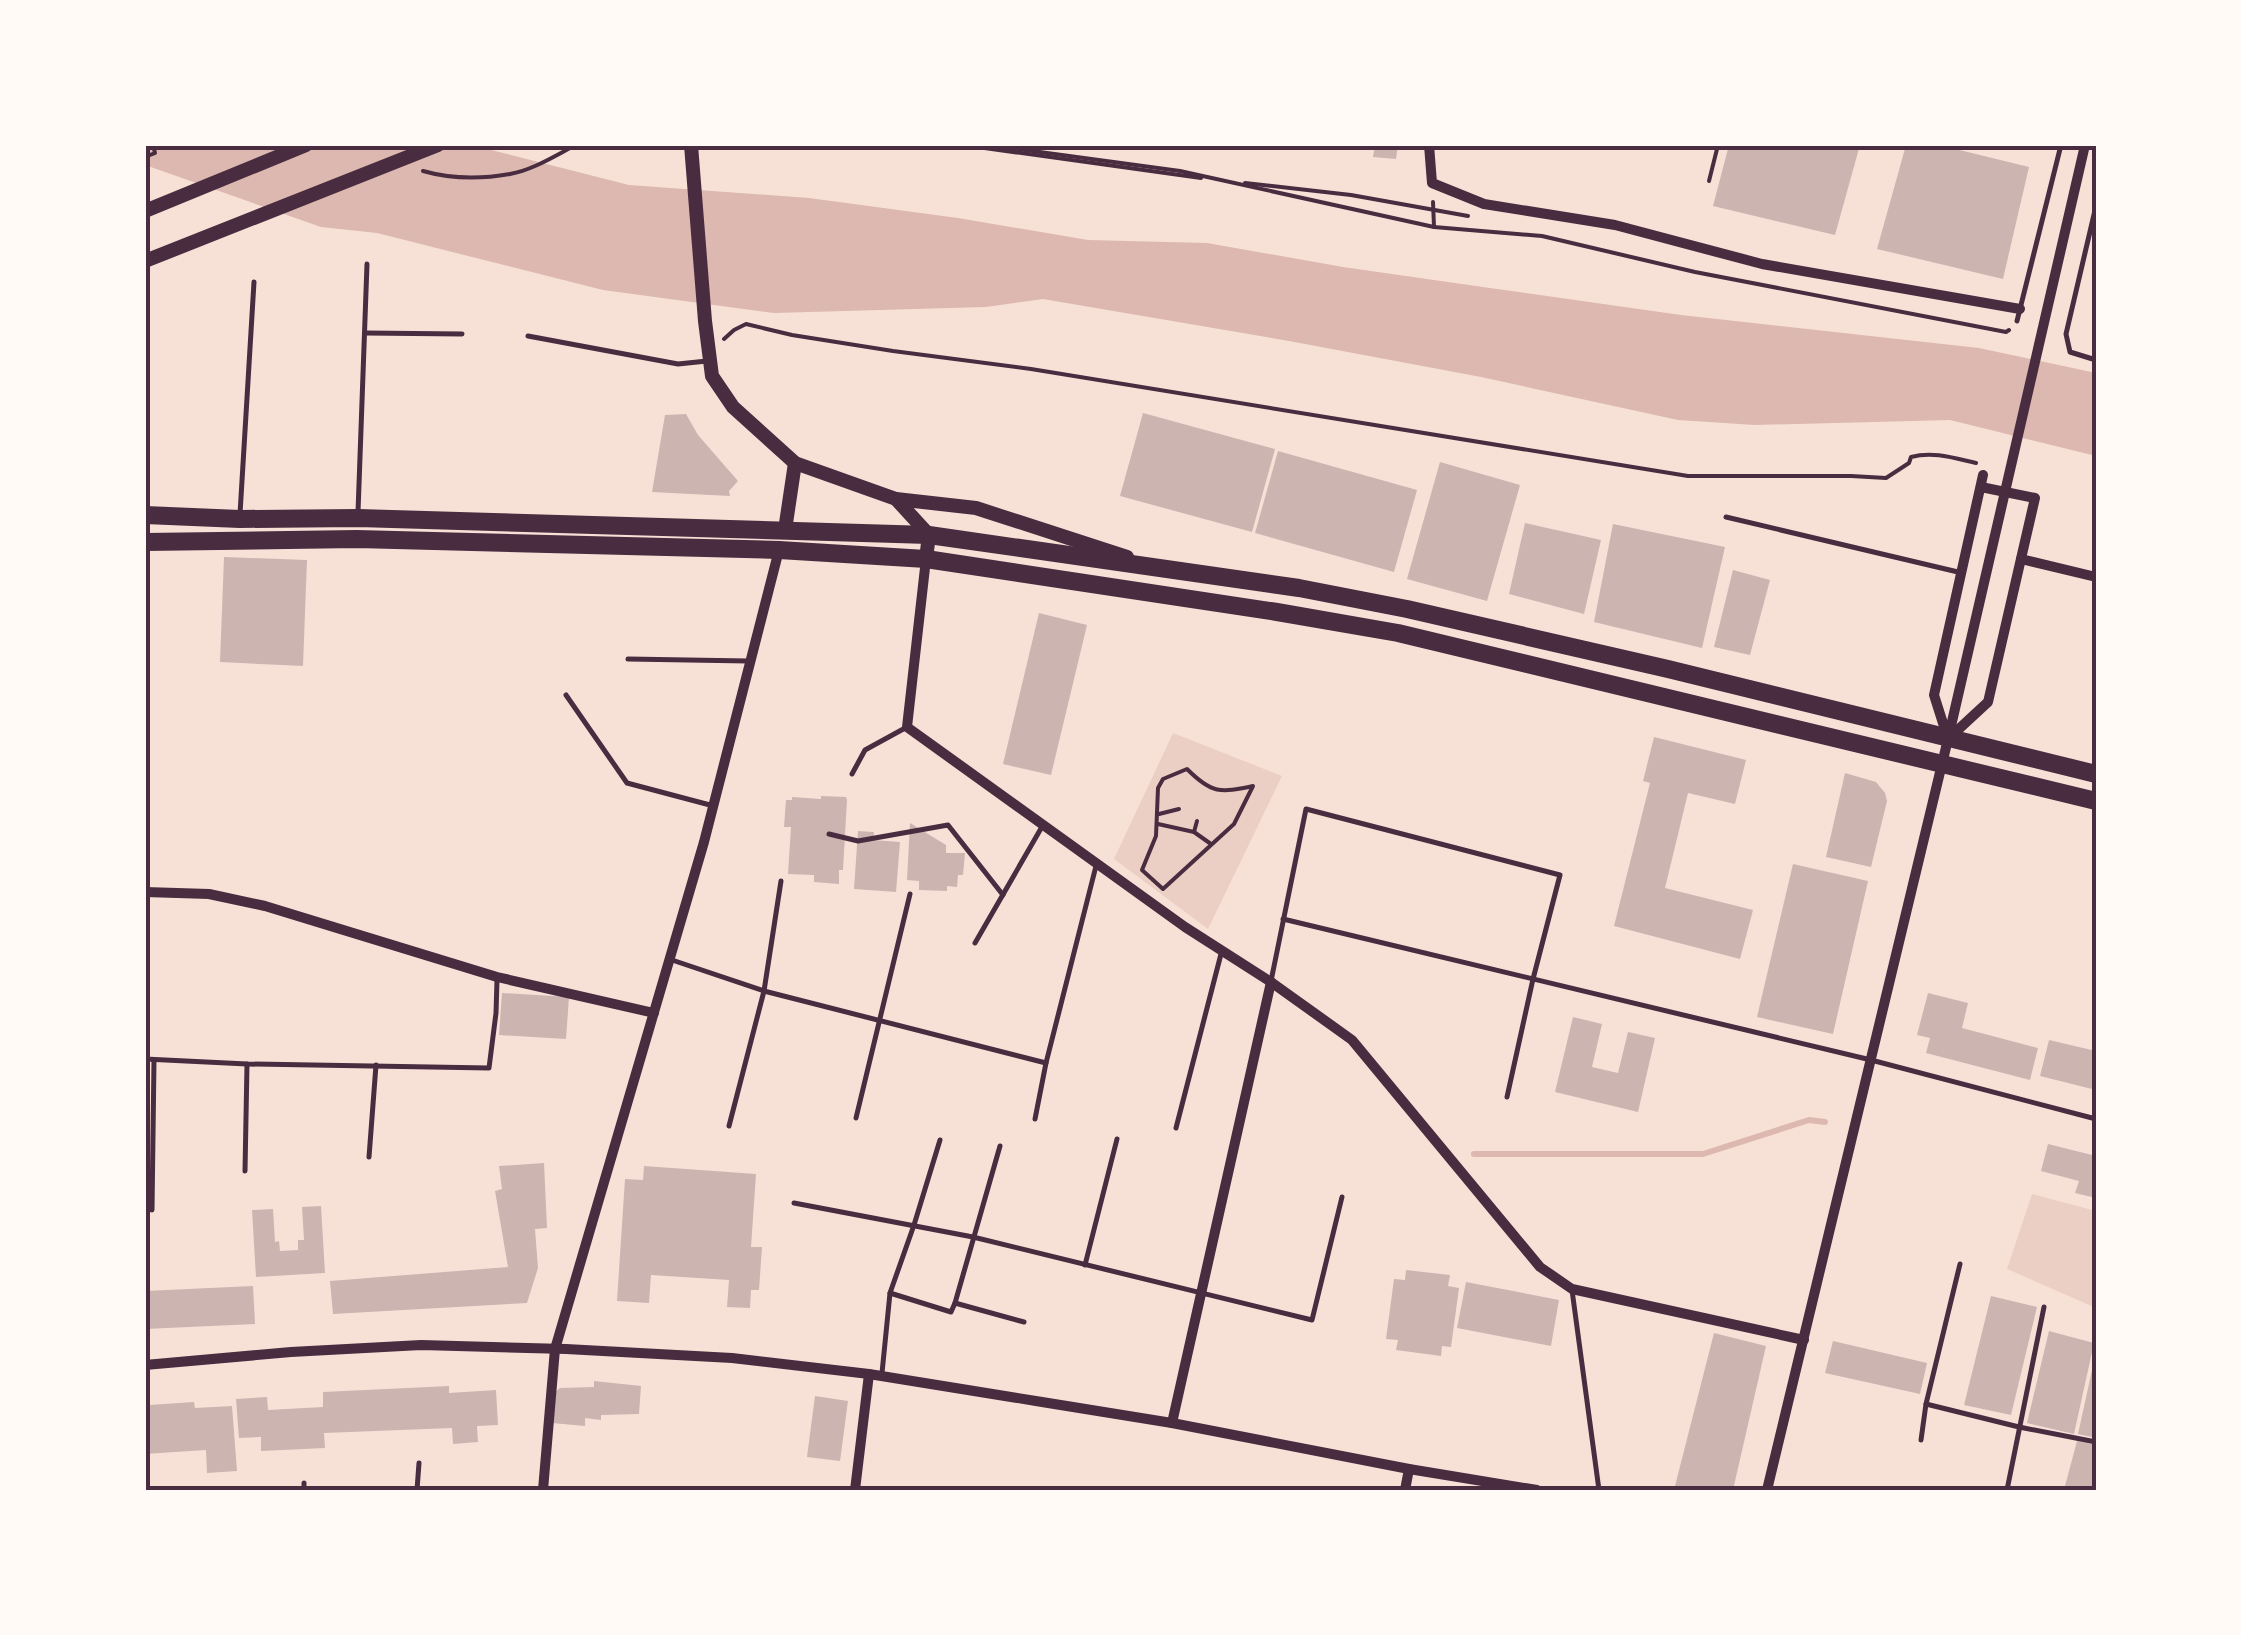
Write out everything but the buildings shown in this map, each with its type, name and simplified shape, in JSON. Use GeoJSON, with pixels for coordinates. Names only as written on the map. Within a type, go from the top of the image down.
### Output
{"type":"FeatureCollection","features":[{"type":"Feature","properties":{"kind":"main road"},"geometry":{"type":"LineString","coordinates":[[145,515],[928,534],[1298,588],[1406,608],[2096,774]]}},
{"type":"Feature","properties":{"kind":"main road"},"geometry":{"type":"LineString","coordinates":[[145,542],[358,540],[779,550],[926,559],[1398,633],[2096,801]]}},
{"type":"Feature","properties":{"kind":"street"},"geometry":{"type":"LineString","coordinates":[[145,211],[306,145]]}},
{"type":"Feature","properties":{"kind":"street"},"geometry":{"type":"LineString","coordinates":[[145,261],[438,145]]}},
{"type":"Feature","properties":{"kind":"street"},"geometry":{"type":"LineString","coordinates":[[691,145],[712,376],[733,407],[795,463],[896,499],[976,508],[1164,569]]}},
{"type":"Feature","properties":{"kind":"street"},"geometry":{"type":"LineString","coordinates":[[1429,145],[1432,182],[1484,204],[1615,225],[1762,264],[2019,315]]}},
{"type":"Feature","properties":{"kind":"street"},"geometry":{"type":"LineString","coordinates":[[1768,1490],[1942,765],[2084,146]]}},
{"type":"Feature","properties":{"kind":"street"},"geometry":{"type":"LineString","coordinates":[[543,1490],[555,1349],[713,806],[785,530],[795,463]]}},
{"type":"Feature","properties":{"kind":"street"},"geometry":{"type":"LineString","coordinates":[[1982,481],[2035,498],[1988,702],[1948,739],[1934,695],[1982,481]]}},
{"type":"Feature","properties":{"kind":"street"},"geometry":{"type":"LineString","coordinates":[[896,499],[928,534],[907,727],[1185,927],[1352,1040],[1540,1267],[1572,1289],[1804,1340]]}},
{"type":"Feature","properties":{"kind":"street"},"geometry":{"type":"LineString","coordinates":[[2021,559],[2096,577]]}},
{"type":"Feature","properties":{"kind":"street"},"geometry":{"type":"LineString","coordinates":[[145,892],[209,894],[265,906],[497,977],[654,1013]]}},
{"type":"Feature","properties":{"kind":"street"},"geometry":{"type":"LineString","coordinates":[[1172,1423],[1270,982]]}},
{"type":"Feature","properties":{"kind":"street"},"geometry":{"type":"LineString","coordinates":[[145,1365],[421,1345],[732,1358],[875,1375],[1172,1423],[1537,1490]]}},
{"type":"Feature","properties":{"kind":"street"},"geometry":{"type":"LineString","coordinates":[[856,1490],[875,1375]]}},
{"type":"Feature","properties":{"kind":"street"},"geometry":{"type":"LineString","coordinates":[[1405,1490],[1409,1469]]}},
{"type":"Feature","properties":{"kind":"lane"},"geometry":{"type":"LineString","coordinates":[[2019,315],[2061,145]]}},
{"type":"Feature","properties":{"kind":"lane"},"geometry":{"type":"LineString","coordinates":[[2096,206],[2066,334],[2070,352],[2096,360]]}},
{"type":"Feature","properties":{"kind":"lane"},"geometry":{"type":"LineString","coordinates":[[358,540],[368,264]]}},
{"type":"Feature","properties":{"kind":"lane"},"geometry":{"type":"LineString","coordinates":[[240,542],[254,282]]}},
{"type":"Feature","properties":{"kind":"lane"},"geometry":{"type":"LineString","coordinates":[[365,333],[462,334]]}},
{"type":"Feature","properties":{"kind":"lane"},"geometry":{"type":"LineString","coordinates":[[528,336],[678,364],[710,357]]}},
{"type":"Feature","properties":{"kind":"lane"},"geometry":{"type":"LineString","coordinates":[[1726,517],[1961,572]]}},
{"type":"Feature","properties":{"kind":"lane"},"geometry":{"type":"LineString","coordinates":[[628,659],[751,661]]}},
{"type":"Feature","properties":{"kind":"lane"},"geometry":{"type":"LineString","coordinates":[[566,696],[627,783],[713,806]]}},
{"type":"Feature","properties":{"kind":"lane"},"geometry":{"type":"LineString","coordinates":[[852,774],[865,750],[907,727]]}},
{"type":"Feature","properties":{"kind":"lane"},"geometry":{"type":"LineString","coordinates":[[1270,982],[1306,808],[1560,875],[1507,1097]]}},
{"type":"Feature","properties":{"kind":"lane"},"geometry":{"type":"LineString","coordinates":[[829,834],[858,841],[948,825],[1003,896]]}},
{"type":"Feature","properties":{"kind":"lane"},"geometry":{"type":"LineString","coordinates":[[975,944],[1043,825]]}},
{"type":"Feature","properties":{"kind":"lane"},"geometry":{"type":"LineString","coordinates":[[1035,1119],[1096,863]]}},
{"type":"Feature","properties":{"kind":"lane"},"geometry":{"type":"LineString","coordinates":[[728,1126],[764,991],[782,881]]}},
{"type":"Feature","properties":{"kind":"lane"},"geometry":{"type":"LineString","coordinates":[[856,1118],[910,894]]}},
{"type":"Feature","properties":{"kind":"lane"},"geometry":{"type":"LineString","coordinates":[[1283,919],[1871,1060],[2096,1119]]}},
{"type":"Feature","properties":{"kind":"lane"},"geometry":{"type":"LineString","coordinates":[[1176,1128],[1222,951]]}},
{"type":"Feature","properties":{"kind":"lane"},"geometry":{"type":"LineString","coordinates":[[670,959],[764,991],[1046,1063]]}},
{"type":"Feature","properties":{"kind":"lane"},"geometry":{"type":"LineString","coordinates":[[145,1059],[489,1068],[497,977]]}},
{"type":"Feature","properties":{"kind":"lane"},"geometry":{"type":"LineString","coordinates":[[152,1210],[154,1060]]}},
{"type":"Feature","properties":{"kind":"lane"},"geometry":{"type":"LineString","coordinates":[[245,1171],[247,1064]]}},
{"type":"Feature","properties":{"kind":"lane"},"geometry":{"type":"LineString","coordinates":[[369,1157],[376,1065]]}},
{"type":"Feature","properties":{"kind":"lane"},"geometry":{"type":"LineString","coordinates":[[1085,1265],[1117,1139]]}},
{"type":"Feature","properties":{"kind":"lane"},"geometry":{"type":"LineString","coordinates":[[875,1375],[890,1294],[940,1140]]}},
{"type":"Feature","properties":{"kind":"lane"},"geometry":{"type":"LineString","coordinates":[[890,1294],[951,1312],[1000,1146]]}},
{"type":"Feature","properties":{"kind":"lane"},"geometry":{"type":"LineString","coordinates":[[794,1204],[973,1237],[1312,1320],[1342,1197]]}},
{"type":"Feature","properties":{"kind":"lane"},"geometry":{"type":"LineString","coordinates":[[1921,1440],[1960,1264]]}},
{"type":"Feature","properties":{"kind":"lane"},"geometry":{"type":"LineString","coordinates":[[1572,1289],[1599,1490]]}},
{"type":"Feature","properties":{"kind":"lane"},"geometry":{"type":"LineString","coordinates":[[955,1303],[1024,1322]]}},
{"type":"Feature","properties":{"kind":"lane"},"geometry":{"type":"LineString","coordinates":[[2008,1490],[2044,1307]]}},
{"type":"Feature","properties":{"kind":"lane"},"geometry":{"type":"LineString","coordinates":[[1926,1404],[2096,1442]]}},
{"type":"Feature","properties":{"kind":"lane"},"geometry":{"type":"LineString","coordinates":[[417,1490],[419,1462]]}},
{"type":"Feature","properties":{"kind":"path"},"geometry":{"type":"LineString","coordinates":[[145,157],[155,153],[148,145]]}},
{"type":"Feature","properties":{"kind":"path"},"geometry":{"type":"LineString","coordinates":[[412,168],[464,178],[513,174],[576,145]]}},
{"type":"Feature","properties":{"kind":"path"},"geometry":{"type":"LineString","coordinates":[[962,145],[1351,195],[1472,217]]}},
{"type":"Feature","properties":{"kind":"path"},"geometry":{"type":"LineString","coordinates":[[988,145],[1180,171],[1434,228],[1542,236],[1695,272],[2006,332],[2014,328],[2019,315]]}},
{"type":"Feature","properties":{"kind":"path"},"geometry":{"type":"LineString","coordinates":[[1709,181],[1718,145]]}},
{"type":"Feature","properties":{"kind":"path"},"geometry":{"type":"LineString","coordinates":[[1433,211],[1434,228]]}},
{"type":"Feature","properties":{"kind":"path"},"geometry":{"type":"LineString","coordinates":[[1644,249],[1644,259]]}},
{"type":"Feature","properties":{"kind":"path"},"geometry":{"type":"LineString","coordinates":[[710,357],[734,330],[746,324],[792,335],[1030,368],[1688,476],[1886,478],[1909,463],[1910,457],[1922,454],[1974,462]]}},
{"type":"Feature","properties":{"kind":"path"},"geometry":{"type":"LineString","coordinates":[[1187,769],[1200,782],[1222,792],[1253,786],[1234,824],[1163,889],[1142,870],[1156,836],[1159,814],[1158,788],[1163,779],[1187,769]]}},
{"type":"Feature","properties":{"kind":"path"},"geometry":{"type":"LineString","coordinates":[[1159,814],[1179,809]]}},
{"type":"Feature","properties":{"kind":"path"},"geometry":{"type":"LineString","coordinates":[[1194,832],[1196,822]]}},
{"type":"Feature","properties":{"kind":"path"},"geometry":{"type":"LineString","coordinates":[[1158,824],[1194,832],[1211,844]]}},
{"type":"Feature","properties":{"kind":"shaded area"},"geometry":{"type":"Polygon","coordinates":[[[145,145],[472,145],[629,185],[809,198],[1088,240],[1207,243],[1343,267],[1681,315],[1979,348],[2096,373],[2096,456],[1950,420],[1755,425],[1678,420],[1481,377],[1043,299],[986,307],[774,313],[603,290],[377,233],[321,227],[145,165],[145,145]]]}},
{"type":"Feature","properties":{"kind":"shaded area"},"geometry":{"type":"Polygon","coordinates":[[[1173,733],[1282,776],[1208,929],[1114,859],[1173,733]]]}},
{"type":"Feature","properties":{"kind":"shaded area"},"geometry":{"type":"Polygon","coordinates":[[[2032,1194],[2096,1211],[2096,1308],[2007,1269],[2032,1194]]]}},
{"type":"Feature","properties":{"kind":"waterway"},"geometry":{"type":"LineString","coordinates":[[1474,1154],[1703,1154],[1809,1120],[1825,1122]]}}]}
